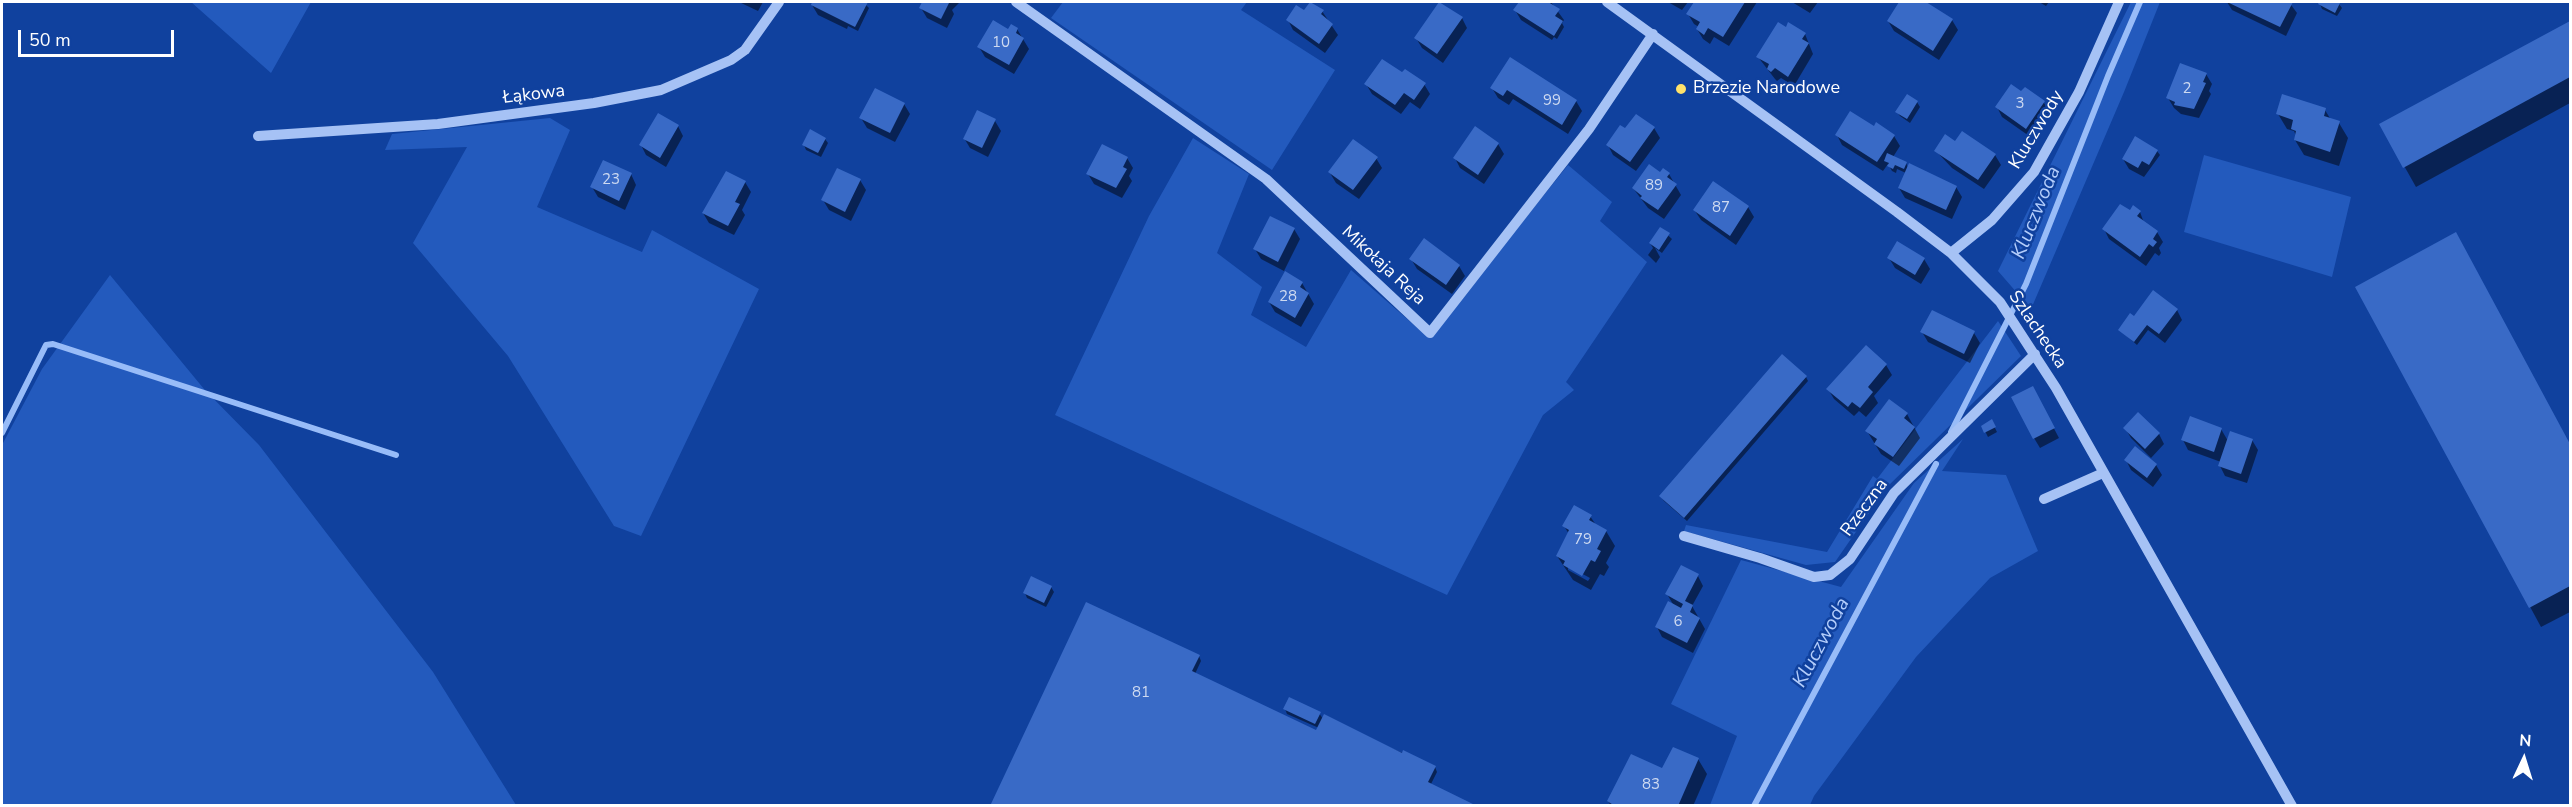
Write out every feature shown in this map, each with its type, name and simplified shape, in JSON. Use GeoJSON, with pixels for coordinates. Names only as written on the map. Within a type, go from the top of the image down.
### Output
{"type":"FeatureCollection","features":[{"type":"Feature","properties":{"kind":"street","name":"Łąkowa"},"geometry":{"type":"LineString","coordinates":[[258,136],[438,124],[594,103],[661,90],[731,60],[745,50],[779,2]]}},
{"type":"Feature","properties":{"kind":"street","name":"Mikołaja Reja"},"geometry":{"type":"LineString","coordinates":[[1016,2],[1266,179],[1430,333],[1589,129],[1653,34]]}},
{"type":"Feature","properties":{"kind":"street","name":"Szlachecka"},"geometry":{"type":"LineString","coordinates":[[1607,2],[1898,212],[1951,253],[2000,302],[2035,354],[2292,806]]}},
{"type":"Feature","properties":{"kind":"street","name":"Kluczwody"},"geometry":{"type":"LineString","coordinates":[[1951,253],[1992,220],[2034,172],[2079,92],[2119,2]]}},
{"type":"Feature","properties":{"kind":"street","name":"Rzeczna"},"geometry":{"type":"LineString","coordinates":[[1684,536],[1760,558],[1814,577],[1830,575],[1850,559],[1894,493],[2035,354]]}},
{"type":"Feature","properties":{"kind":"street"},"geometry":{"type":"LineString","coordinates":[[2044,499],[2103,473]]}},
{"type":"Feature","properties":{"kind":"shaded area"},"geometry":{"type":"Polygon","coordinates":[[[191,2],[311,2],[271,73],[191,2]]]}},
{"type":"Feature","properties":{"kind":"shaded area"},"geometry":{"type":"Polygon","coordinates":[[[1063,2],[1247,2],[1241,10],[1335,70],[1272,170],[1051,18],[1063,2]]]}},
{"type":"Feature","properties":{"kind":"shaded area"},"geometry":{"type":"Polygon","coordinates":[[[2131,2],[2160,2],[2031,309],[1998,271],[2131,2]]]}},
{"type":"Feature","properties":{"kind":"shaded area"},"geometry":{"type":"Polygon","coordinates":[[[550,118],[570,130],[537,207],[642,252],[652,230],[759,289],[641,536],[614,526],[508,356],[413,243],[467,147],[385,150],[392,134],[550,118]]]}},
{"type":"Feature","properties":{"kind":"shaded area"},"geometry":{"type":"Polygon","coordinates":[[[1193,138],[1249,174],[1217,253],[1262,287],[1251,315],[1306,347],[1351,270],[1429,338],[1568,165],[1612,202],[1600,221],[1647,262],[1566,382],[1574,390],[1543,415],[1447,595],[1055,415],[1149,216],[1193,138]]]}},
{"type":"Feature","properties":{"kind":"shaded area"},"geometry":{"type":"Polygon","coordinates":[[[2204,155],[2351,197],[2332,277],[2184,232],[2204,155]]]}},
{"type":"Feature","properties":{"kind":"shaded area"},"geometry":{"type":"Polygon","coordinates":[[[110,275],[204,389],[259,445],[433,672],[516,805],[2,805],[2,445],[42,369],[110,275]]]}},
{"type":"Feature","properties":{"kind":"shaded area"},"geometry":{"type":"Polygon","coordinates":[[[1998,321],[2021,356],[1887,487],[1835,562],[1806,565],[1684,531],[1686,525],[1827,552],[1873,476],[1877,479],[1998,321]]]}},
{"type":"Feature","properties":{"kind":"shaded area"},"geometry":{"type":"Polygon","coordinates":[[[1963,439],[1942,471],[2006,475],[2038,551],[1990,578],[1916,657],[1814,796],[1810,805],[1710,805],[1737,736],[1671,704],[1741,560],[1841,587],[1914,483],[1963,439]]]}},
{"type":"Feature","properties":{"kind":"building"},"geometry":{"type":"Polygon","coordinates":[[[812,2],[868,2],[855,27],[811,5],[812,2]]]}},
{"type":"Feature","properties":{"kind":"building"},"geometry":{"type":"Polygon","coordinates":[[[922,2],[949,3],[941,19],[919,8],[922,2]]]}},
{"type":"Feature","properties":{"kind":"building"},"geometry":{"type":"Polygon","coordinates":[[[1310,2],[1324,10],[1321,14],[1333,24],[1319,44],[1286,20],[1296,5],[1304,10],[1310,2]]]}},
{"type":"Feature","properties":{"kind":"building"},"geometry":{"type":"Polygon","coordinates":[[[1439,2],[1463,17],[1437,54],[1414,38],[1439,2]]]}},
{"type":"Feature","properties":{"kind":"building"},"geometry":{"type":"Polygon","coordinates":[[[1519,2],[1548,2],[1560,9],[1555,16],[1563,21],[1554,36],[1513,10],[1519,2]]]}},
{"type":"Feature","properties":{"kind":"building"},"geometry":{"type":"Polygon","coordinates":[[[1694,2],[1745,2],[1723,37],[1708,28],[1704,35],[1696,29],[1700,22],[1686,14],[1694,2]]]}},
{"type":"Feature","properties":{"kind":"building"},"geometry":{"type":"Polygon","coordinates":[[[1899,2],[1926,2],[1953,19],[1933,51],[1887,21],[1899,2]]]}},
{"type":"Feature","properties":{"kind":"building"},"geometry":{"type":"Polygon","coordinates":[[[2227,2],[2293,2],[2280,27],[2227,2]]]}},
{"type":"Feature","properties":{"kind":"building"},"geometry":{"type":"Polygon","coordinates":[[[2319,2],[2340,3],[2335,13],[2318,4],[2319,2]]]}},
{"type":"Feature","properties":{"kind":"building"},"geometry":{"type":"Polygon","coordinates":[[[993,20],[1008,29],[1011,24],[1018,28],[1016,33],[1024,38],[1009,65],[977,47],[993,20]]]}},
{"type":"Feature","properties":{"kind":"building"},"geometry":{"type":"Polygon","coordinates":[[[2570,21],[2570,77],[2403,168],[2379,124],[2570,21]]]}},
{"type":"Feature","properties":{"kind":"building"},"geometry":{"type":"Polygon","coordinates":[[[1778,22],[1786,27],[1788,22],[1806,33],[1802,39],[1809,43],[1788,77],[1775,68],[1771,72],[1767,69],[1769,64],[1756,57],[1778,22]]]}},
{"type":"Feature","properties":{"kind":"building"},"geometry":{"type":"Polygon","coordinates":[[[1510,57],[1577,100],[1562,125],[1507,90],[1503,96],[1490,88],[1510,57]]]}},
{"type":"Feature","properties":{"kind":"building"},"geometry":{"type":"Polygon","coordinates":[[[1382,59],[1402,72],[1405,69],[1426,83],[1414,100],[1404,93],[1395,105],[1364,84],[1382,59]]]}},
{"type":"Feature","properties":{"kind":"building"},"geometry":{"type":"Polygon","coordinates":[[[2180,63],[2207,73],[2203,82],[2206,83],[2194,109],[2174,105],[2175,102],[2166,98],[2180,63]]]}},
{"type":"Feature","properties":{"kind":"building"},"geometry":{"type":"Polygon","coordinates":[[[2011,84],[2021,91],[2025,87],[2045,101],[2026,129],[1995,107],[2011,84]]]}},
{"type":"Feature","properties":{"kind":"building"},"geometry":{"type":"Polygon","coordinates":[[[875,88],[905,103],[890,133],[859,118],[875,88]]]}},
{"type":"Feature","properties":{"kind":"building"},"geometry":{"type":"Polygon","coordinates":[[[1907,94],[1918,101],[1907,119],[1895,112],[1907,94]]]}},
{"type":"Feature","properties":{"kind":"building"},"geometry":{"type":"Polygon","coordinates":[[[2282,94],[2326,108],[2324,116],[2340,121],[2330,152],[2294,140],[2296,131],[2291,129],[2293,120],[2276,114],[2282,94]]]}},
{"type":"Feature","properties":{"kind":"building"},"geometry":{"type":"Polygon","coordinates":[[[977,110],[996,119],[982,148],[963,139],[977,110]]]}},
{"type":"Feature","properties":{"kind":"building"},"geometry":{"type":"Polygon","coordinates":[[[1850,111],[1874,126],[1876,122],[1895,135],[1877,162],[1835,135],[1850,111]]]}},
{"type":"Feature","properties":{"kind":"building"},"geometry":{"type":"Polygon","coordinates":[[[658,113],[679,125],[660,158],[639,145],[658,113]]]}},
{"type":"Feature","properties":{"kind":"building"},"geometry":{"type":"Polygon","coordinates":[[[1636,114],[1655,127],[1630,162],[1606,145],[1620,125],[1625,128],[1636,114]]]}},
{"type":"Feature","properties":{"kind":"building"},"geometry":{"type":"Polygon","coordinates":[[[1475,126],[1499,143],[1478,175],[1453,158],[1475,126]]]}},
{"type":"Feature","properties":{"kind":"building"},"geometry":{"type":"Polygon","coordinates":[[[810,129],[826,138],[818,153],[802,145],[810,129]]]}},
{"type":"Feature","properties":{"kind":"building"},"geometry":{"type":"Polygon","coordinates":[[[1962,131],[1996,154],[1978,180],[1934,151],[1945,134],[1955,141],[1962,131]]]}},
{"type":"Feature","properties":{"kind":"building"},"geometry":{"type":"Polygon","coordinates":[[[2135,136],[2158,150],[2149,165],[2142,161],[2138,168],[2122,159],[2135,136]]]}},
{"type":"Feature","properties":{"kind":"building"},"geometry":{"type":"Polygon","coordinates":[[[1353,139],[1378,157],[1353,190],[1328,172],[1353,139]]]}},
{"type":"Feature","properties":{"kind":"building"},"geometry":{"type":"Polygon","coordinates":[[[1102,144],[1128,157],[1123,167],[1127,169],[1116,188],[1086,174],[1102,144]]]}},
{"type":"Feature","properties":{"kind":"building"},"geometry":{"type":"Polygon","coordinates":[[[1887,153],[1907,162],[1904,169],[1895,165],[1893,169],[1887,166],[1889,163],[1884,161],[1887,153]]]}},
{"type":"Feature","properties":{"kind":"building"},"geometry":{"type":"Polygon","coordinates":[[[603,160],[632,173],[619,201],[590,187],[603,160]]]}},
{"type":"Feature","properties":{"kind":"building"},"geometry":{"type":"Polygon","coordinates":[[[1909,163],[1957,186],[1946,210],[1898,188],[1909,163]]]}},
{"type":"Feature","properties":{"kind":"building"},"geometry":{"type":"Polygon","coordinates":[[[1649,164],[1660,172],[1663,168],[1670,173],[1667,177],[1677,184],[1658,210],[1640,198],[1642,196],[1632,188],[1649,164]]]}},
{"type":"Feature","properties":{"kind":"building"},"geometry":{"type":"Polygon","coordinates":[[[837,168],[861,179],[845,212],[821,200],[837,168]]]}},
{"type":"Feature","properties":{"kind":"building"},"geometry":{"type":"Polygon","coordinates":[[[726,171],[746,181],[735,202],[740,204],[728,226],[702,213],[726,171]]]}},
{"type":"Feature","properties":{"kind":"building"},"geometry":{"type":"Polygon","coordinates":[[[1713,181],[1749,206],[1730,236],[1693,210],[1713,181]]]}},
{"type":"Feature","properties":{"kind":"building"},"geometry":{"type":"Polygon","coordinates":[[[2120,204],[2130,210],[2133,205],[2141,211],[2137,216],[2158,231],[2153,239],[2157,242],[2153,247],[2149,244],[2140,257],[2102,229],[2120,204]]]}},
{"type":"Feature","properties":{"kind":"building"},"geometry":{"type":"Polygon","coordinates":[[[1270,216],[1295,228],[1278,262],[1253,249],[1270,216]]]}},
{"type":"Feature","properties":{"kind":"building"},"geometry":{"type":"Polygon","coordinates":[[[1660,227],[1670,233],[1659,250],[1649,243],[1660,227]]]}},
{"type":"Feature","properties":{"kind":"building"},"geometry":{"type":"Polygon","coordinates":[[[2456,232],[2570,444],[2570,586],[2529,608],[2355,287],[2456,232]]]}},
{"type":"Feature","properties":{"kind":"building"},"geometry":{"type":"Polygon","coordinates":[[[1424,238],[1460,265],[1446,285],[1409,259],[1424,238]]]}},
{"type":"Feature","properties":{"kind":"building"},"geometry":{"type":"Polygon","coordinates":[[[1897,241],[1925,258],[1915,275],[1887,258],[1897,241]]]}},
{"type":"Feature","properties":{"kind":"building"},"geometry":{"type":"Polygon","coordinates":[[[1285,271],[1303,282],[1300,287],[1309,293],[1295,318],[1268,302],[1285,271]]]}},
{"type":"Feature","properties":{"kind":"building"},"geometry":{"type":"Polygon","coordinates":[[[2153,290],[2178,309],[2159,334],[2147,325],[2134,342],[2118,330],[2130,313],[2134,316],[2153,290]]]}},
{"type":"Feature","properties":{"kind":"building"},"geometry":{"type":"Polygon","coordinates":[[[1932,310],[1975,331],[1964,354],[1920,332],[1932,310]]]}},
{"type":"Feature","properties":{"kind":"building"},"geometry":{"type":"Polygon","coordinates":[[[1866,345],[1887,364],[1868,387],[1873,392],[1860,408],[1852,402],[1848,407],[1826,389],[1866,345]]]}},
{"type":"Feature","properties":{"kind":"building"},"geometry":{"type":"Polygon","coordinates":[[[1782,354],[1807,376],[1684,518],[1659,496],[1782,354]]]}},
{"type":"Feature","properties":{"kind":"building"},"geometry":{"type":"Polygon","coordinates":[[[2033,386],[2055,428],[2033,439],[2011,397],[2033,386]]]}},
{"type":"Feature","properties":{"kind":"building"},"geometry":{"type":"Polygon","coordinates":[[[1889,399],[1908,413],[1904,418],[1915,427],[1893,457],[1874,444],[1877,439],[1865,431],[1889,399]]]}},
{"type":"Feature","properties":{"kind":"building"},"geometry":{"type":"Polygon","coordinates":[[[2138,412],[2160,433],[2145,449],[2123,428],[2138,412]]]}},
{"type":"Feature","properties":{"kind":"building"},"geometry":{"type":"Polygon","coordinates":[[[2190,416],[2222,428],[2214,452],[2181,440],[2190,416]]]}},
{"type":"Feature","properties":{"kind":"building"},"geometry":{"type":"Polygon","coordinates":[[[1992,419],[1996,427],[1984,433],[1981,426],[1992,419]]]}},
{"type":"Feature","properties":{"kind":"building"},"geometry":{"type":"Polygon","coordinates":[[[2230,431],[2253,439],[2241,474],[2218,466],[2230,431]]]}},
{"type":"Feature","properties":{"kind":"building"},"geometry":{"type":"Polygon","coordinates":[[[2135,446],[2157,464],[2147,478],[2124,460],[2135,446]]]}},
{"type":"Feature","properties":{"kind":"building"},"geometry":{"type":"Polygon","coordinates":[[[1574,505],[1592,515],[1589,520],[1607,530],[1597,549],[1601,551],[1595,562],[1591,560],[1582,576],[1563,565],[1565,561],[1556,556],[1569,530],[1562,526],[1574,505]]]}},
{"type":"Feature","properties":{"kind":"building"},"geometry":{"type":"Polygon","coordinates":[[[1681,565],[1699,574],[1685,601],[1693,605],[1690,612],[1700,618],[1687,643],[1655,627],[1668,601],[1681,608],[1683,604],[1665,594],[1681,565]]]}},
{"type":"Feature","properties":{"kind":"building"},"geometry":{"type":"Polygon","coordinates":[[[1031,576],[1052,586],[1044,603],[1023,593],[1031,576]]]}},
{"type":"Feature","properties":{"kind":"building"},"geometry":{"type":"Polygon","coordinates":[[[1086,602],[1200,655],[1192,671],[1316,730],[1324,714],[1402,753],[1403,750],[1436,766],[1428,782],[1477,806],[990,806],[1086,602]]]}},
{"type":"Feature","properties":{"kind":"building"},"geometry":{"type":"Polygon","coordinates":[[[1289,697],[1321,712],[1315,724],[1283,709],[1289,697]]]}},
{"type":"Feature","properties":{"kind":"building"},"geometry":{"type":"Polygon","coordinates":[[[1673,747],[1699,758],[1678,806],[1615,806],[1607,801],[1631,754],[1662,768],[1673,747]]]}},
{"type":"Feature","properties":{"kind":"waterway","name":"Kluczwoda"},"geometry":{"type":"LineString","coordinates":[[1951,432],[2026,284],[2108,76],[2140,2]]}},
{"type":"Feature","properties":{"kind":"waterway"},"geometry":{"type":"LineString","coordinates":[[2,433],[46,345],[53,344],[396,455]]}},
{"type":"Feature","properties":{"kind":"waterway","name":"Kluczwoda"},"geometry":{"type":"LineString","coordinates":[[1754,806],[1936,464]]}},
{"type":"Feature","properties":{"kind":"place","name":"Brzezie Narodowe"},"geometry":{"type":"Point","coordinates":[1681,89]}}]}
